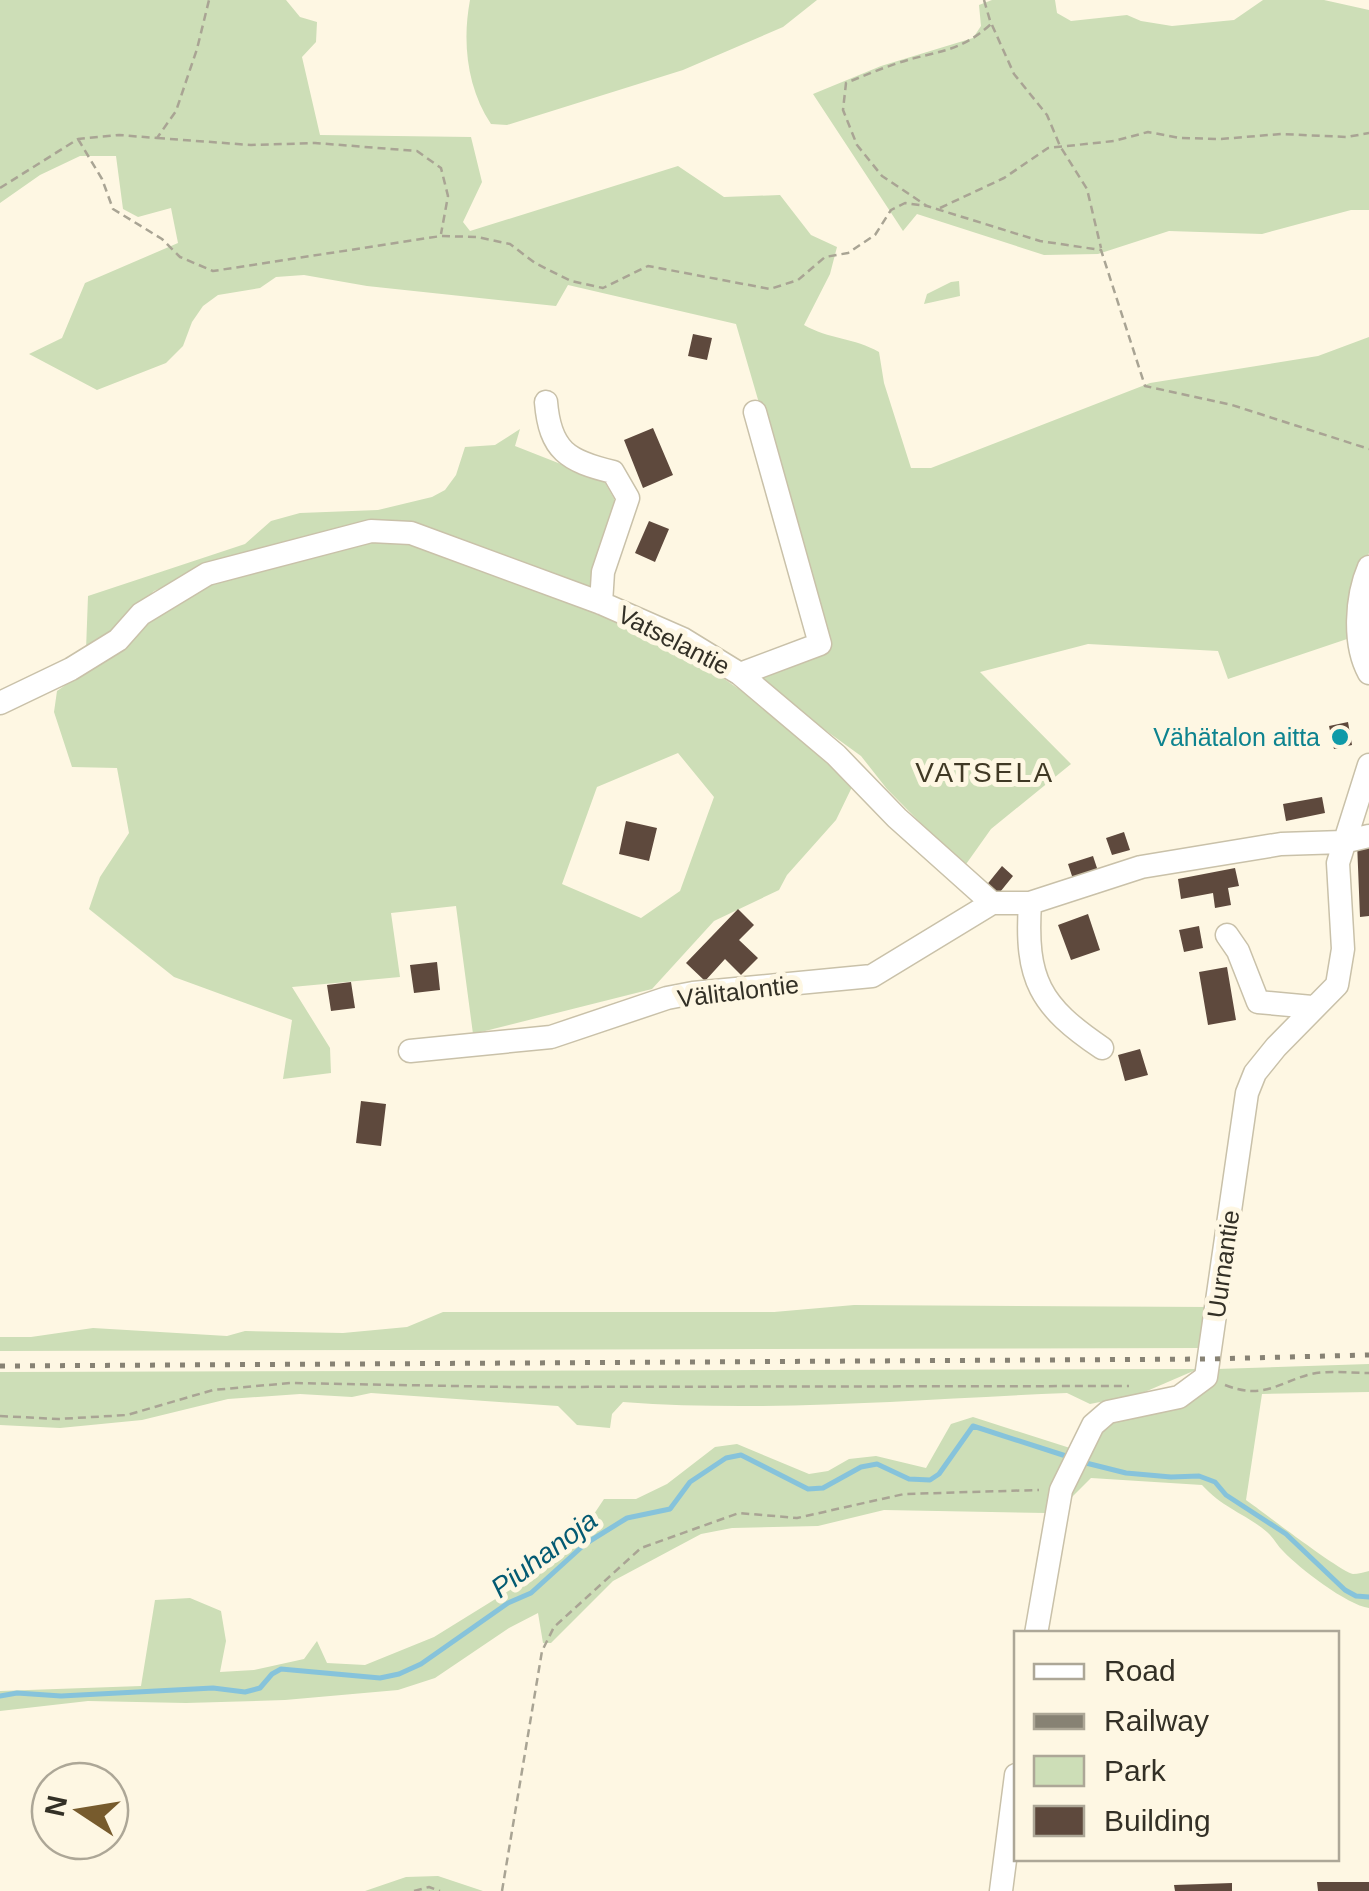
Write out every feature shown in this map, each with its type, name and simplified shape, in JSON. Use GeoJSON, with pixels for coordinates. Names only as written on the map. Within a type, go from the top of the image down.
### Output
{"type":"FeatureCollection","features":[{"type":"Feature","properties":{"kind":"street"},"geometry":{"type":"LineString","coordinates":[[546,402],[548,428],[559,448],[578,463],[613,472],[628,498],[603,572],[601,602]]}},
{"type":"Feature","properties":{"kind":"street"},"geometry":{"type":"LineString","coordinates":[[740,674],[820,644],[755,412]]}},
{"type":"Feature","properties":{"kind":"street","name":"Vatselantie"},"geometry":{"type":"LineString","coordinates":[[0,703],[72,669],[118,640],[140,614],[207,574],[371,531],[411,532],[601,602],[684,639],[740,674],[836,755],[897,818],[992,903]]}},
{"type":"Feature","properties":{"kind":"street"},"geometry":{"type":"LineString","coordinates":[[1369,567],[1358,617],[1363,663],[1369,673]]}},
{"type":"Feature","properties":{"kind":"street","name":"Uurnantie"},"geometry":{"type":"LineString","coordinates":[[1206,1378],[1247,1093],[1255,1073],[1312,1007],[1337,985],[1344,949],[1338,863],[1369,764]]}},
{"type":"Feature","properties":{"kind":"street"},"geometry":{"type":"LineString","coordinates":[[992,903],[1030,904],[1140,867],[1281,844],[1343,842],[1369,836]]}},
{"type":"Feature","properties":{"kind":"street","name":"Välitalontie"},"geometry":{"type":"LineString","coordinates":[[410,1052],[552,1037],[693,993],[872,976],[992,903]]}},
{"type":"Feature","properties":{"kind":"street"},"geometry":{"type":"LineString","coordinates":[[1030,904],[1028,940],[1036,986],[1066,1024],[1102,1048]]}},
{"type":"Feature","properties":{"kind":"street"},"geometry":{"type":"LineString","coordinates":[[1227,934],[1258,1002],[1312,1007]]}},
{"type":"Feature","properties":{"kind":"street"},"geometry":{"type":"LineString","coordinates":[[1036,1631],[1060,1490],[1093,1425],[1108,1412],[1179,1397],[1206,1378]]}},
{"type":"Feature","properties":{"kind":"street"},"geometry":{"type":"LineString","coordinates":[[1000,1891],[1014,1790]]}},
{"type":"Feature","properties":{"kind":"path"},"geometry":{"type":"LineString","coordinates":[[156,138],[176,111],[209,0]]}},
{"type":"Feature","properties":{"kind":"path"},"geometry":{"type":"LineString","coordinates":[[984,0],[1014,74],[1047,115],[1086,189],[1144,386],[1232,406],[1369,449]]}},
{"type":"Feature","properties":{"kind":"path"},"geometry":{"type":"LineString","coordinates":[[927,206],[882,176],[858,144],[843,110],[846,83],[902,62],[943,54],[976,38],[991,24]]}},
{"type":"Feature","properties":{"kind":"path"},"geometry":{"type":"LineString","coordinates":[[939,209],[1004,178],[1048,148],[1114,141],[1148,132],[1221,140],[1281,134],[1347,137],[1369,132]]}},
{"type":"Feature","properties":{"kind":"path"},"geometry":{"type":"LineString","coordinates":[[0,188],[78,138],[119,135],[173,142],[315,143],[416,151],[441,168],[448,196],[441,236]]}},
{"type":"Feature","properties":{"kind":"path"},"geometry":{"type":"LineString","coordinates":[[78,138],[102,179],[112,209],[162,239],[180,258],[213,271],[441,236],[478,237],[510,244],[571,281],[603,288],[648,266],[770,289],[798,280],[824,258],[848,254],[876,235],[891,210],[905,203],[939,209],[1040,241],[1101,250]]}},
{"type":"Feature","properties":{"kind":"path"},"geometry":{"type":"LineString","coordinates":[[1206,1378],[1242,1392],[1278,1389],[1312,1374],[1369,1373]]}},
{"type":"Feature","properties":{"kind":"path"},"geometry":{"type":"LineString","coordinates":[[0,1416],[58,1419],[126,1414],[213,1390],[290,1384],[1139,1386]]}},
{"type":"Feature","properties":{"kind":"path"},"geometry":{"type":"LineString","coordinates":[[502,1891],[542,1651],[554,1627],[641,1548],[739,1513],[797,1518],[904,1494],[1060,1490]]}},
{"type":"Feature","properties":{"kind":"path"},"geometry":{"type":"LineString","coordinates":[[414,1891],[429,1887],[440,1891]]}},
{"type":"Feature","properties":{"kind":"green space"},"geometry":{"type":"Polygon","coordinates":[[[0,0],[286,0],[300,17],[317,22],[316,42],[302,57],[320,135],[471,137],[482,182],[463,222],[470,231],[678,166],[724,197],[780,195],[811,235],[837,247],[830,274],[804,325],[879,352],[884,383],[911,468],[931,468],[1150,383],[1318,356],[1369,337],[1369,553],[1360,575],[1350,638],[1228,679],[1218,651],[1088,644],[980,672],[1071,764],[991,829],[964,867],[887,789],[861,756],[752,677],[829,644],[736,324],[568,285],[556,306],[367,286],[304,275],[276,277],[260,288],[218,295],[203,306],[183,346],[166,363],[97,390],[29,354],[62,338],[85,283],[178,243],[171,208],[138,217],[123,209],[116,156],[80,156],[40,175],[0,203],[0,0]]]}},
{"type":"Feature","properties":{"kind":"green space"},"geometry":{"type":"Polygon","coordinates":[[[470,0],[817,0],[783,27],[683,70],[507,125],[491,124],[476,95],[467,48],[470,0]]]}},
{"type":"Feature","properties":{"kind":"green space"},"geometry":{"type":"Polygon","coordinates":[[[992,0],[1055,0],[1057,13],[1071,21],[1127,15],[1172,26],[1234,20],[1263,0],[1324,0],[1369,10],[1369,210],[1351,210],[1262,234],[1169,231],[1098,254],[1044,255],[917,214],[903,231],[813,94],[881,66],[973,38],[981,26],[979,5],[992,0]]]}},
{"type":"Feature","properties":{"kind":"green space"},"geometry":{"type":"Polygon","coordinates":[[[959,281],[960,296],[924,304],[927,294],[959,281]]]}},
{"type":"Feature","properties":{"kind":"green space"},"geometry":{"type":"Polygon","coordinates":[[[520,429],[515,446],[604,481],[616,502],[591,593],[422,529],[192,575],[154,591],[116,628],[86,650],[88,596],[245,544],[271,521],[300,513],[378,510],[432,497],[445,490],[456,475],[465,447],[495,445],[520,429]]]}},
{"type":"Feature","properties":{"kind":"green space"},"geometry":{"type":"Polygon","coordinates":[[[375,537],[421,544],[680,649],[773,712],[852,787],[836,820],[787,875],[779,890],[714,921],[652,989],[473,1034],[456,906],[391,913],[400,977],[292,987],[330,1048],[331,1073],[283,1079],[292,1020],[174,977],[89,909],[100,877],[129,833],[117,768],[72,767],[54,712],[57,691],[107,656],[143,622],[197,587],[375,537]],[[678,753],[597,787],[562,884],[641,918],[680,891],[714,797],[678,753]]]}},
{"type":"Feature","properties":{"kind":"green space"},"geometry":{"type":"Polygon","coordinates":[[[854,1305],[1209,1307],[1203,1348],[0,1351],[0,1337],[93,1328],[227,1336],[245,1331],[343,1333],[407,1327],[443,1312],[774,1312],[854,1305]]]}},
{"type":"Feature","properties":{"kind":"green space"},"geometry":{"type":"Polygon","coordinates":[[[1369,1364],[1369,1392],[1262,1394],[1246,1500],[1346,1571],[1369,1571],[1369,1608],[1311,1576],[1267,1532],[1202,1485],[1091,1478],[1069,1500],[1103,1424],[1217,1369],[1369,1364]]]}},
{"type":"Feature","properties":{"kind":"green space"},"geometry":{"type":"Polygon","coordinates":[[[1198,1369],[1140,1394],[1090,1404],[1067,1393],[790,1406],[623,1402],[612,1414],[610,1428],[577,1425],[558,1406],[371,1393],[352,1397],[300,1394],[228,1399],[142,1420],[60,1428],[0,1425],[0,1372],[1198,1369]]]}},
{"type":"Feature","properties":{"kind":"green space"},"geometry":{"type":"Polygon","coordinates":[[[973,1417],[1070,1448],[1046,1513],[884,1510],[818,1526],[732,1528],[701,1534],[613,1581],[551,1643],[543,1643],[538,1613],[435,1678],[398,1690],[285,1700],[88,1701],[0,1711],[0,1691],[141,1686],[155,1600],[190,1598],[221,1611],[226,1641],[220,1672],[254,1670],[304,1659],[317,1641],[327,1663],[365,1665],[434,1637],[541,1571],[586,1526],[604,1499],[636,1499],[667,1484],[715,1447],[737,1444],[809,1474],[828,1471],[849,1459],[876,1456],[926,1468],[951,1424],[973,1417]]]}},
{"type":"Feature","properties":{"kind":"green space"},"geometry":{"type":"Polygon","coordinates":[[[438,1876],[483,1891],[365,1891],[406,1877],[438,1876]]]}},
{"type":"Feature","properties":{"kind":"building"},"geometry":{"type":"Polygon","coordinates":[[[693,334],[712,338],[707,360],[688,356],[693,334]]]}},
{"type":"Feature","properties":{"kind":"building"},"geometry":{"type":"Polygon","coordinates":[[[653,428],[673,475],[643,488],[624,440],[653,428]]]}},
{"type":"Feature","properties":{"kind":"building"},"geometry":{"type":"Polygon","coordinates":[[[649,521],[669,529],[655,562],[635,553],[649,521]]]}},
{"type":"Feature","properties":{"kind":"building"},"geometry":{"type":"Polygon","coordinates":[[[1348,722],[1352,745],[1334,749],[1329,726],[1348,722]]]}},
{"type":"Feature","properties":{"kind":"building"},"geometry":{"type":"Polygon","coordinates":[[[1322,797],[1325,813],[1286,821],[1283,804],[1322,797]]]}},
{"type":"Feature","properties":{"kind":"building"},"geometry":{"type":"Polygon","coordinates":[[[626,821],[657,828],[649,861],[619,854],[626,821]]]}},
{"type":"Feature","properties":{"kind":"building"},"geometry":{"type":"Polygon","coordinates":[[[1124,832],[1130,850],[1112,855],[1106,838],[1124,832]]]}},
{"type":"Feature","properties":{"kind":"building"},"geometry":{"type":"Polygon","coordinates":[[[1369,841],[1369,916],[1360,917],[1357,842],[1369,841]]]}},
{"type":"Feature","properties":{"kind":"building"},"geometry":{"type":"Polygon","coordinates":[[[1093,856],[1099,874],[1074,882],[1068,864],[1093,856]]]}},
{"type":"Feature","properties":{"kind":"building"},"geometry":{"type":"Polygon","coordinates":[[[1002,866],[1013,876],[996,897],[985,887],[1002,866]]]}},
{"type":"Feature","properties":{"kind":"building"},"geometry":{"type":"Polygon","coordinates":[[[1235,868],[1239,886],[1228,888],[1231,905],[1215,908],[1213,893],[1181,899],[1178,879],[1235,868]]]}},
{"type":"Feature","properties":{"kind":"building"},"geometry":{"type":"Polygon","coordinates":[[[738,909],[754,925],[739,940],[758,958],[741,975],[725,959],[705,981],[686,963],[738,909]]]}},
{"type":"Feature","properties":{"kind":"building"},"geometry":{"type":"Polygon","coordinates":[[[1088,914],[1100,950],[1071,960],[1058,925],[1088,914]]]}},
{"type":"Feature","properties":{"kind":"building"},"geometry":{"type":"Polygon","coordinates":[[[1199,926],[1203,948],[1184,952],[1179,930],[1199,926]]]}},
{"type":"Feature","properties":{"kind":"building"},"geometry":{"type":"Polygon","coordinates":[[[437,962],[440,990],[414,993],[410,965],[437,962]]]}},
{"type":"Feature","properties":{"kind":"building"},"geometry":{"type":"Polygon","coordinates":[[[1227,967],[1236,1020],[1208,1025],[1199,972],[1227,967]]]}},
{"type":"Feature","properties":{"kind":"building"},"geometry":{"type":"Polygon","coordinates":[[[351,982],[355,1008],[331,1011],[327,985],[351,982]]]}},
{"type":"Feature","properties":{"kind":"building"},"geometry":{"type":"Polygon","coordinates":[[[1140,1049],[1148,1075],[1125,1081],[1118,1055],[1140,1049]]]}},
{"type":"Feature","properties":{"kind":"building"},"geometry":{"type":"Polygon","coordinates":[[[361,1101],[386,1104],[381,1146],[356,1143],[361,1101]]]}},
{"type":"Feature","properties":{"kind":"building"},"geometry":{"type":"Polygon","coordinates":[[[1317,1882],[1369,1882],[1369,1891],[1318,1891],[1317,1882]]]}},
{"type":"Feature","properties":{"kind":"building"},"geometry":{"type":"Polygon","coordinates":[[[1232,1883],[1232,1891],[1175,1891],[1174,1885],[1232,1883]]]}},
{"type":"Feature","properties":{"kind":"waterway","name":"Piuhanoja"},"geometry":{"type":"LineString","coordinates":[[0,1696],[213,1688],[245,1692],[260,1688],[281,1669],[380,1678],[399,1674],[421,1664],[508,1603],[531,1593],[585,1544],[627,1518],[670,1509],[690,1482],[726,1458],[741,1455],[808,1489],[823,1488],[861,1467],[877,1464],[909,1479],[930,1480],[939,1474],[973,1426],[1066,1456]]}},
{"type":"Feature","properties":{"kind":"waterway","name":"Piuhanoja"},"geometry":{"type":"LineString","coordinates":[[1086,1463],[1126,1473],[1199,1476],[1215,1482],[1226,1495],[1286,1534],[1345,1590],[1369,1597]]}},
{"type":"Feature","properties":{"kind":"railway"},"geometry":{"type":"LineString","coordinates":[[0,1366],[1369,1355]]}},
{"type":"Feature","properties":{"kind":"place","name":"Vähätalon aitta"},"geometry":{"type":"Point","coordinates":[1340,737]}},
{"type":"Feature","properties":{"kind":"district","name":"VATSELA"},"geometry":{"type":"Point","coordinates":[985,772]}}]}
